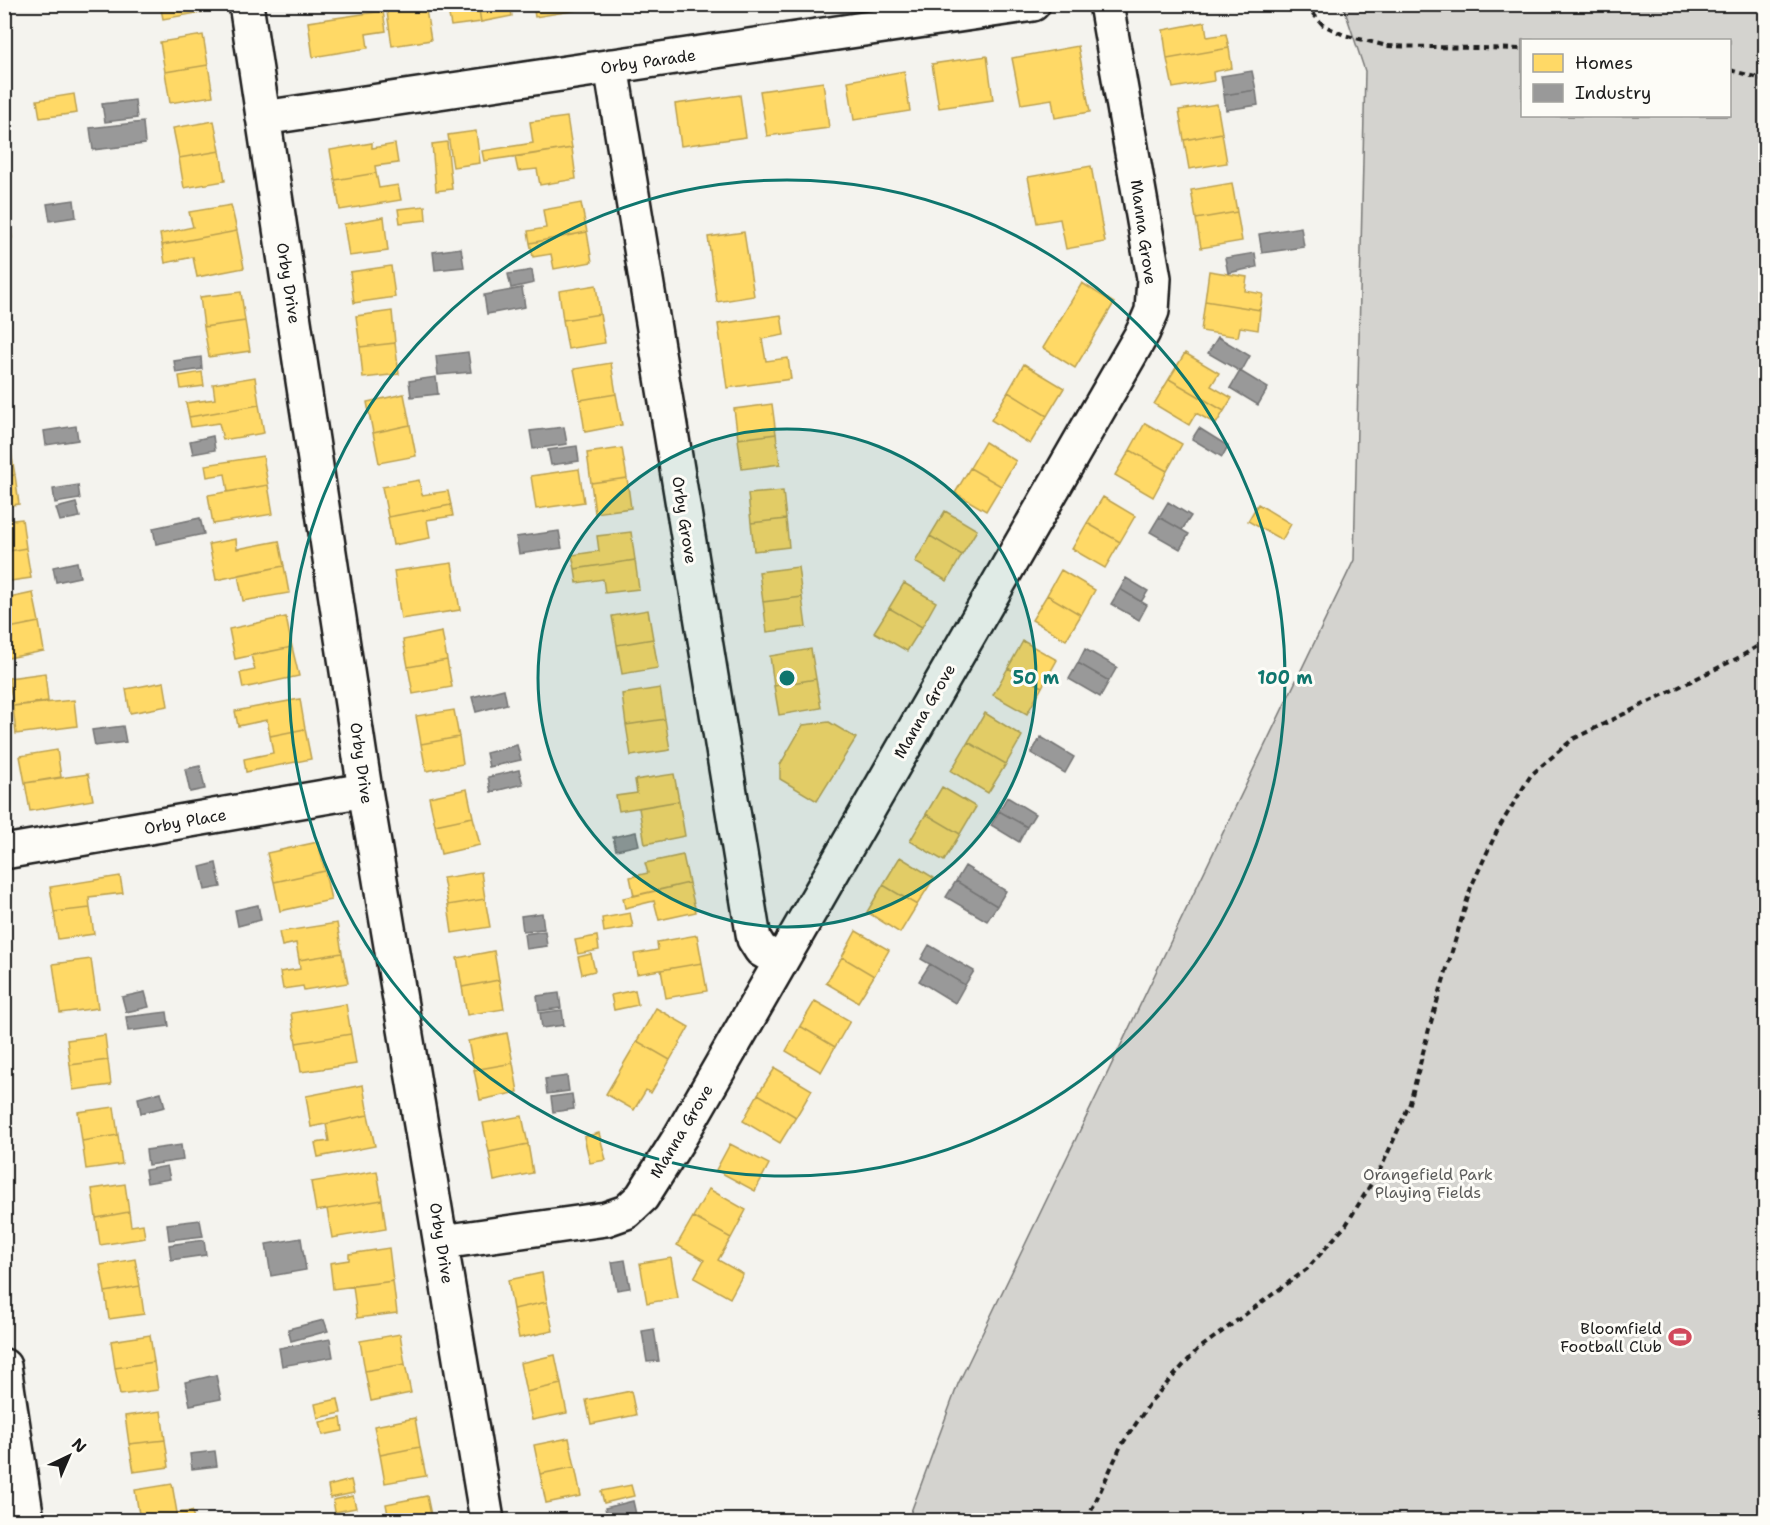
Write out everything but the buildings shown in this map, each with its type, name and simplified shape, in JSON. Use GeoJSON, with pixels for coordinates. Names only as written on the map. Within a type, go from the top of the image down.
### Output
{"type":"FeatureCollection","features":[{"type":"Feature","properties":{"kind":"street","name":"Orby Drive"},"geometry":{"type":"LineString","coordinates":[[246,4],[365,790],[487,1521]]}},
{"type":"Feature","properties":{"kind":"street","name":"Orby Parade"},"geometry":{"type":"LineString","coordinates":[[263,118],[1033,4]]}},
{"type":"Feature","properties":{"kind":"street","name":"Manna Grove"},"geometry":{"type":"LineString","coordinates":[[442,1242],[606,1218],[626,1212],[642,1197],[680,1137],[1137,342],[1152,311],[1154,278],[1106,4]]}},
{"type":"Feature","properties":{"kind":"street","name":"Orby Grove"},"geometry":{"type":"LineString","coordinates":[[611,66],[754,939],[761,950],[780,961]]}},
{"type":"Feature","properties":{"kind":"street","name":"Orby Place"},"geometry":{"type":"LineString","coordinates":[[4,852],[365,790]]}},
{"type":"Feature","properties":{"kind":"street"},"geometry":{"type":"LineString","coordinates":[[4,1366],[27,1521]]}},
{"type":"Feature","properties":{"kind":"path"},"geometry":{"type":"LineString","coordinates":[[1308,4],[1309,9],[1323,25],[1344,35],[1387,46],[1521,49]]}},
{"type":"Feature","properties":{"kind":"path"},"geometry":{"type":"LineString","coordinates":[[1731,70],[1766,80]]}},
{"type":"Feature","properties":{"kind":"path"},"geometry":{"type":"LineString","coordinates":[[1087,1521],[1121,1446],[1152,1400],[1197,1350],[1307,1269],[1346,1225],[1382,1166],[1410,1103],[1429,1029],[1471,887],[1498,829],[1531,775],[1573,739],[1740,657],[1766,641]]}},
{"type":"Feature","properties":{"kind":"green space","name":"Orangefield Park Playing Fields"},"geometry":{"type":"Polygon","coordinates":[[[1343,5],[1765,5],[1765,1520],[908,1520],[958,1384],[1354,560],[1365,71],[1343,5]]]}},
{"type":"Feature","properties":{"kind":"place","name":"Bloomfield Football Club"},"geometry":{"type":"Point","coordinates":[1680,1337]}}]}
